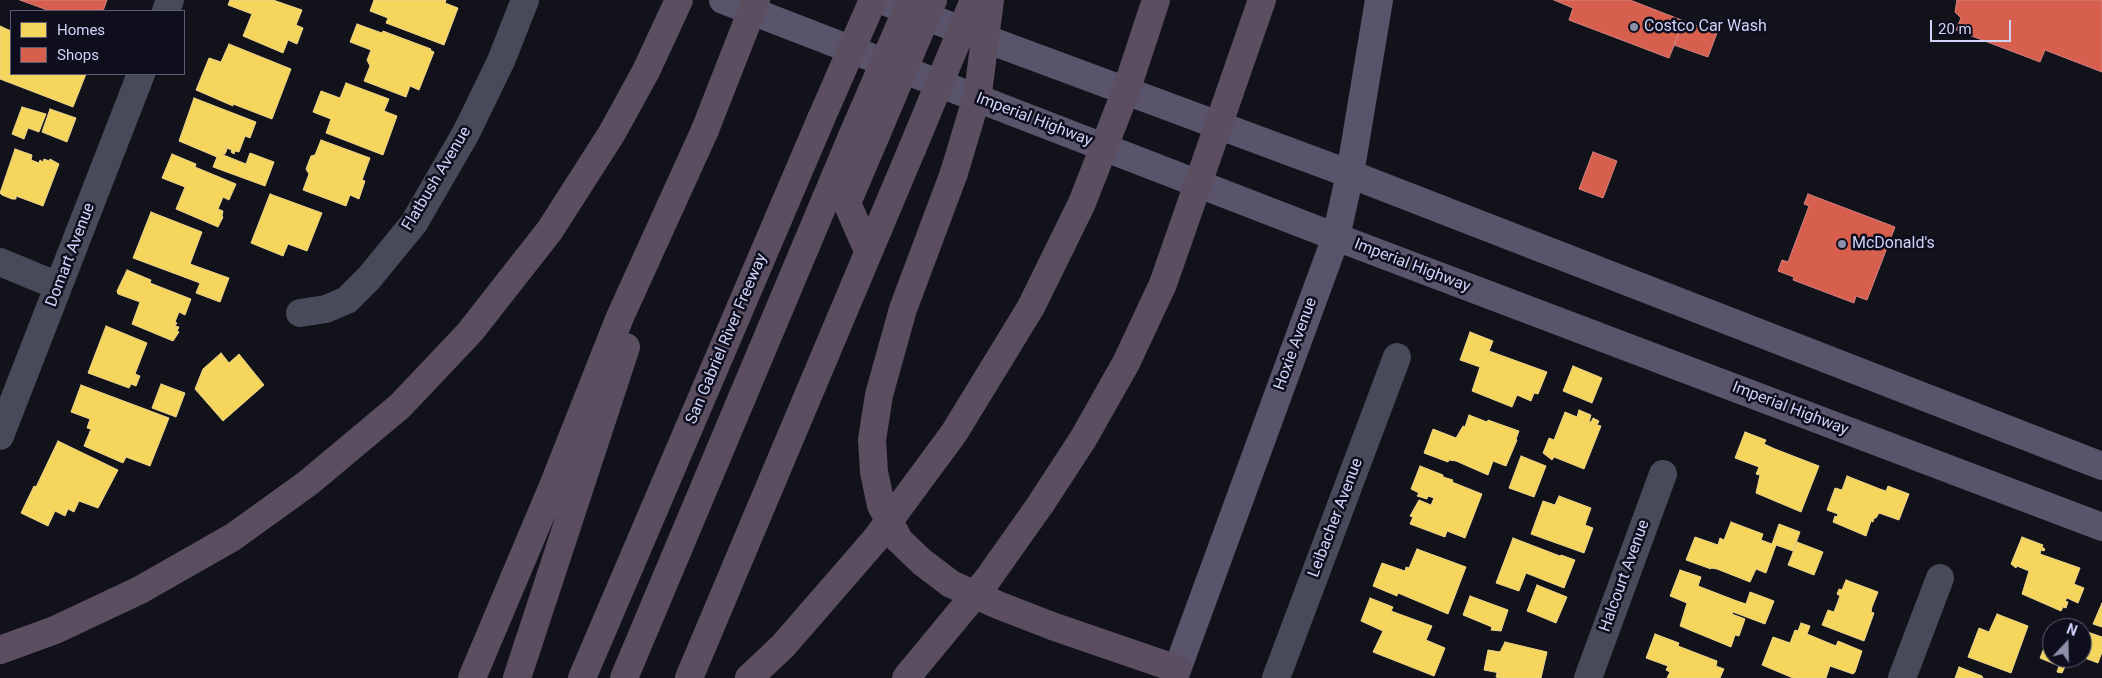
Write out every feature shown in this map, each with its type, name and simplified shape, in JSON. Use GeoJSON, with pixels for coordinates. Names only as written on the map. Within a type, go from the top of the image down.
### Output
{"type":"FeatureCollection","features":[{"type":"Feature","properties":{"kind":"highway"},"geometry":{"type":"LineString","coordinates":[[0,650],[56,630],[140,590],[233,537],[308,483],[400,406],[470,332],[550,230],[612,133],[646,71],[679,0]]}},
{"type":"Feature","properties":{"kind":"highway"},"geometry":{"type":"LineString","coordinates":[[517,678],[634,322],[705,130],[756,0]]}},
{"type":"Feature","properties":{"kind":"highway","name":"San Gabriel River Freeway"},"geometry":{"type":"LineString","coordinates":[[582,678],[872,0]]}},
{"type":"Feature","properties":{"kind":"highway"},"geometry":{"type":"LineString","coordinates":[[868,251],[848,203],[865,135],[912,0]]}},
{"type":"Feature","properties":{"kind":"highway"},"geometry":{"type":"LineString","coordinates":[[624,678],[865,135],[933,0]]}},
{"type":"Feature","properties":{"kind":"highway"},"geometry":{"type":"LineString","coordinates":[[689,678],[974,0]]}},
{"type":"Feature","properties":{"kind":"highway"},"geometry":{"type":"LineString","coordinates":[[990,0],[978,93],[954,173],[904,309],[879,395],[872,440],[874,472],[881,505],[899,540],[922,562],[951,584],[998,605],[1175,674]]}},
{"type":"Feature","properties":{"kind":"highway"},"geometry":{"type":"LineString","coordinates":[[749,678],[782,646],[875,540],[954,433],[1026,315],[1082,203],[1127,88],[1156,0]]}},
{"type":"Feature","properties":{"kind":"highway"},"geometry":{"type":"LineString","coordinates":[[906,678],[987,580],[1035,512],[1083,439],[1126,363],[1162,284],[1262,0]]}},
{"type":"Feature","properties":{"kind":"highway"},"geometry":{"type":"LineString","coordinates":[[472,678],[553,486],[620,317],[705,130]]}},
{"type":"Feature","properties":{"kind":"main road","name":"Imperial Highway"},"geometry":{"type":"LineString","coordinates":[[723,0],[1336,237],[2102,527]]}},
{"type":"Feature","properties":{"kind":"main road"},"geometry":{"type":"LineString","coordinates":[[881,0],[1350,174],[2102,466]]}},
{"type":"Feature","properties":{"kind":"main road","name":"Hoxie Avenue"},"geometry":{"type":"LineString","coordinates":[[1175,674],[1336,237],[1350,174],[1379,0]]}},
{"type":"Feature","properties":{"kind":"street","name":"Flatbush Avenue"},"geometry":{"type":"LineString","coordinates":[[300,313],[326,309],[347,300],[369,278],[414,223],[466,133],[501,61],[525,0]]}},
{"type":"Feature","properties":{"kind":"street","name":"Domart Avenue"},"geometry":{"type":"LineString","coordinates":[[0,436],[141,75]]}},
{"type":"Feature","properties":{"kind":"street"},"geometry":{"type":"LineString","coordinates":[[0,262],[58,286]]}},
{"type":"Feature","properties":{"kind":"street","name":"Leibacher Avenue"},"geometry":{"type":"LineString","coordinates":[[1276,678],[1397,358]]}},
{"type":"Feature","properties":{"kind":"street","name":"Halcourt Avenue"},"geometry":{"type":"LineString","coordinates":[[1588,678],[1663,474]]}},
{"type":"Feature","properties":{"kind":"street"},"geometry":{"type":"LineString","coordinates":[[1902,678],[1940,578]]}},
{"type":"Feature","properties":{"kind":"building: Homes"},"geometry":{"type":"Polygon","coordinates":[[[230,0],[273,0],[302,10],[296,25],[303,28],[297,44],[288,40],[283,53],[243,36],[252,14],[228,5],[230,0]]]}},
{"type":"Feature","properties":{"kind":"building: Homes"},"geometry":{"type":"Polygon","coordinates":[[[374,0],[446,0],[445,3],[458,8],[444,45],[386,23],[388,18],[370,11],[374,0]]]}},
{"type":"Feature","properties":{"kind":"building: Homes"},"geometry":{"type":"Polygon","coordinates":[[[357,24],[382,33],[383,31],[431,49],[434,52],[419,90],[410,86],[406,97],[364,81],[370,66],[367,60],[371,50],[350,42],[357,24]]]}},
{"type":"Feature","properties":{"kind":"building: Homes"},"geometry":{"type":"Polygon","coordinates":[[[0,26],[10,31],[10,75],[86,75],[73,107],[0,79],[0,26]]]}},
{"type":"Feature","properties":{"kind":"building: Homes"},"geometry":{"type":"Polygon","coordinates":[[[229,44],[291,69],[272,119],[233,104],[233,106],[196,90],[209,58],[221,62],[229,44]]]}},
{"type":"Feature","properties":{"kind":"building: Homes"},"geometry":{"type":"Polygon","coordinates":[[[346,83],[389,99],[384,111],[397,116],[383,155],[326,133],[331,119],[313,112],[321,91],[340,98],[346,83]]]}},
{"type":"Feature","properties":{"kind":"building: Homes"},"geometry":{"type":"Polygon","coordinates":[[[194,98],[256,122],[250,138],[245,136],[239,152],[235,151],[234,154],[231,152],[232,150],[224,147],[227,149],[225,154],[221,154],[246,164],[250,153],[274,162],[265,186],[213,167],[217,157],[179,141],[194,98]]]}},
{"type":"Feature","properties":{"kind":"building: Homes"},"geometry":{"type":"Polygon","coordinates":[[[22,107],[46,114],[39,132],[28,128],[24,139],[12,134],[22,107]]]}},
{"type":"Feature","properties":{"kind":"building: Homes"},"geometry":{"type":"Polygon","coordinates":[[[50,109],[76,118],[67,142],[42,132],[50,109]]]}},
{"type":"Feature","properties":{"kind":"building: Homes"},"geometry":{"type":"Polygon","coordinates":[[[321,140],[370,158],[362,180],[365,181],[359,199],[350,195],[346,206],[303,190],[309,174],[306,169],[311,156],[315,155],[321,140]]]}},
{"type":"Feature","properties":{"kind":"building: Homes"},"geometry":{"type":"Polygon","coordinates":[[[15,149],[32,155],[31,160],[39,163],[40,160],[43,162],[44,159],[49,161],[50,159],[59,164],[43,206],[16,196],[16,199],[12,199],[0,193],[15,149]]]}},
{"type":"Feature","properties":{"kind":"building: Homes"},"geometry":{"type":"Polygon","coordinates":[[[172,154],[196,164],[195,167],[236,184],[229,200],[223,197],[218,209],[223,211],[223,217],[218,227],[176,209],[185,187],[162,178],[172,154]]]}},
{"type":"Feature","properties":{"kind":"building: Homes"},"geometry":{"type":"Polygon","coordinates":[[[270,194],[322,213],[307,251],[288,244],[283,256],[251,243],[270,194]]]}},
{"type":"Feature","properties":{"kind":"building: Homes"},"geometry":{"type":"Polygon","coordinates":[[[151,212],[202,232],[190,264],[229,278],[220,302],[196,293],[200,283],[133,258],[151,212]]]}},
{"type":"Feature","properties":{"kind":"building: Homes"},"geometry":{"type":"Polygon","coordinates":[[[127,270],[151,280],[150,283],[191,299],[185,315],[179,312],[175,326],[179,327],[177,331],[179,332],[173,341],[132,324],[140,302],[118,294],[117,291],[127,270]]]}},
{"type":"Feature","properties":{"kind":"building: Homes"},"geometry":{"type":"Polygon","coordinates":[[[106,326],[147,343],[135,374],[140,376],[136,386],[131,384],[129,388],[88,373],[106,326]]]}},
{"type":"Feature","properties":{"kind":"building: Homes"},"geometry":{"type":"Polygon","coordinates":[[[1470,332],[1493,341],[1489,351],[1547,372],[1538,394],[1534,393],[1531,401],[1517,395],[1512,407],[1472,391],[1480,367],[1460,360],[1470,332]]]}},
{"type":"Feature","properties":{"kind":"building: Homes"},"geometry":{"type":"Polygon","coordinates":[[[221,353],[229,363],[239,354],[264,385],[223,421],[195,389],[203,369],[221,353]]]}},
{"type":"Feature","properties":{"kind":"building: Homes"},"geometry":{"type":"Polygon","coordinates":[[[1573,366],[1602,378],[1592,403],[1563,391],[1573,366]]]}},
{"type":"Feature","properties":{"kind":"building: Homes"},"geometry":{"type":"Polygon","coordinates":[[[161,384],[185,393],[176,417],[152,408],[161,384]]]}},
{"type":"Feature","properties":{"kind":"building: Homes"},"geometry":{"type":"Polygon","coordinates":[[[81,385],[169,418],[150,466],[126,457],[123,463],[84,446],[91,429],[87,428],[90,419],[71,412],[81,385]]]}},
{"type":"Feature","properties":{"kind":"building: Homes"},"geometry":{"type":"Polygon","coordinates":[[[1579,410],[1591,415],[1589,422],[1593,418],[1599,421],[1597,425],[1601,426],[1584,469],[1554,457],[1552,460],[1543,453],[1549,438],[1554,440],[1565,412],[1577,417],[1579,410]]]}},
{"type":"Feature","properties":{"kind":"building: Homes"},"geometry":{"type":"Polygon","coordinates":[[[1469,415],[1519,431],[1506,466],[1493,461],[1488,475],[1456,461],[1449,460],[1448,462],[1424,453],[1433,429],[1456,438],[1463,426],[1465,427],[1469,415]]]}},
{"type":"Feature","properties":{"kind":"building: Homes"},"geometry":{"type":"Polygon","coordinates":[[[1745,432],[1766,440],[1764,444],[1819,466],[1801,512],[1756,493],[1760,475],[1756,474],[1759,467],[1735,458],[1745,432]]]}},
{"type":"Feature","properties":{"kind":"building: Homes"},"geometry":{"type":"Polygon","coordinates":[[[58,441],[118,470],[98,508],[79,501],[74,512],[68,509],[65,516],[55,511],[48,526],[21,513],[58,441]]]}},
{"type":"Feature","properties":{"kind":"building: Homes"},"geometry":{"type":"Polygon","coordinates":[[[1521,456],[1546,466],[1534,497],[1509,488],[1521,456]]]}},
{"type":"Feature","properties":{"kind":"building: Homes"},"geometry":{"type":"Polygon","coordinates":[[[1420,466],[1482,494],[1465,538],[1447,531],[1445,537],[1410,524],[1413,517],[1410,516],[1419,500],[1431,505],[1434,498],[1428,496],[1427,499],[1417,496],[1419,493],[1411,489],[1420,466]]]}},
{"type":"Feature","properties":{"kind":"building: Homes"},"geometry":{"type":"Polygon","coordinates":[[[1847,476],[1886,491],[1888,486],[1909,494],[1899,520],[1879,513],[1873,522],[1871,521],[1866,536],[1833,522],[1838,514],[1827,510],[1835,488],[1842,490],[1847,476]]]}},
{"type":"Feature","properties":{"kind":"building: Homes"},"geometry":{"type":"Polygon","coordinates":[[[1559,496],[1591,508],[1585,525],[1593,528],[1584,553],[1531,534],[1543,501],[1555,505],[1559,496]]]}},
{"type":"Feature","properties":{"kind":"building: Homes"},"geometry":{"type":"Polygon","coordinates":[[[1731,522],[1763,534],[1761,540],[1772,544],[1779,524],[1800,532],[1793,551],[1776,545],[1766,573],[1756,569],[1750,582],[1717,569],[1711,569],[1686,560],[1695,537],[1718,545],[1720,538],[1724,540],[1731,522]]]}},
{"type":"Feature","properties":{"kind":"building: Homes"},"geometry":{"type":"Polygon","coordinates":[[[2022,537],[2043,545],[2042,547],[2045,549],[2044,551],[2041,550],[2040,554],[2080,568],[2074,584],[2084,588],[2078,603],[2067,598],[2065,601],[2068,602],[2066,608],[2063,607],[2061,611],[2022,594],[2029,571],[2017,566],[2016,568],[2011,564],[2022,537]]]}},
{"type":"Feature","properties":{"kind":"building: Homes"},"geometry":{"type":"Polygon","coordinates":[[[1513,538],[1575,560],[1564,588],[1526,573],[1519,591],[1496,583],[1513,538]]]}},
{"type":"Feature","properties":{"kind":"building: Homes"},"geometry":{"type":"Polygon","coordinates":[[[1797,542],[1823,552],[1814,575],[1788,565],[1797,542]]]}},
{"type":"Feature","properties":{"kind":"building: Homes"},"geometry":{"type":"Polygon","coordinates":[[[1417,549],[1466,567],[1448,614],[1398,593],[1397,596],[1373,586],[1382,563],[1405,571],[1406,567],[1409,568],[1417,549]]]}},
{"type":"Feature","properties":{"kind":"building: Homes"},"geometry":{"type":"Polygon","coordinates":[[[1680,570],[1701,577],[1698,586],[1746,604],[1750,592],[1774,601],[1765,624],[1733,612],[1732,614],[1745,619],[1739,636],[1735,635],[1731,647],[1680,626],[1687,603],[1670,596],[1680,570]]]}},
{"type":"Feature","properties":{"kind":"building: Homes"},"geometry":{"type":"Polygon","coordinates":[[[1846,580],[1878,592],[1871,612],[1874,613],[1864,641],[1822,625],[1828,610],[1834,612],[1840,596],[1837,594],[1839,589],[1842,590],[1846,580]]]}},
{"type":"Feature","properties":{"kind":"building: Homes"},"geometry":{"type":"Polygon","coordinates":[[[1537,585],[1567,597],[1556,623],[1527,611],[1537,585]]]}},
{"type":"Feature","properties":{"kind":"building: Homes"},"geometry":{"type":"Polygon","coordinates":[[[1470,596],[1508,610],[1501,631],[1491,630],[1492,627],[1463,615],[1470,596]]]}},
{"type":"Feature","properties":{"kind":"building: Homes"},"geometry":{"type":"Polygon","coordinates":[[[1370,598],[1393,607],[1391,611],[1432,626],[1426,640],[1445,648],[1434,676],[1373,652],[1383,631],[1361,621],[1370,598]]]}},
{"type":"Feature","properties":{"kind":"building: Homes"},"geometry":{"type":"Polygon","coordinates":[[[2102,603],[2102,627],[2093,624],[2102,603]]]}},
{"type":"Feature","properties":{"kind":"building: Homes"},"geometry":{"type":"Polygon","coordinates":[[[1997,614],[2028,626],[2011,673],[1968,657],[1979,628],[1989,632],[1997,614]]]}},
{"type":"Feature","properties":{"kind":"building: Homes"},"geometry":{"type":"Polygon","coordinates":[[[1801,623],[1810,626],[1807,634],[1836,646],[1838,641],[1862,651],[1855,672],[1853,674],[1830,666],[1826,678],[1793,678],[1762,665],[1773,637],[1790,643],[1795,630],[1798,631],[1801,623]]]}},
{"type":"Feature","properties":{"kind":"building: Homes"},"geometry":{"type":"Polygon","coordinates":[[[1655,634],[1679,643],[1678,646],[1717,661],[1716,666],[1724,669],[1720,678],[1667,678],[1670,672],[1666,670],[1668,666],[1646,658],[1655,634]]]}},
{"type":"Feature","properties":{"kind":"building: Homes"},"geometry":{"type":"Polygon","coordinates":[[[2092,634],[2102,637],[2102,652],[2098,663],[2092,661],[2092,634]]]}},
{"type":"Feature","properties":{"kind":"building: Homes"},"geometry":{"type":"Polygon","coordinates":[[[1505,642],[1547,652],[1541,678],[1499,678],[1496,677],[1497,673],[1500,673],[1484,670],[1488,650],[1500,652],[1505,642]]]}},
{"type":"Feature","properties":{"kind":"building: Homes"},"geometry":{"type":"Polygon","coordinates":[[[1959,667],[1982,676],[1983,678],[1955,678],[1959,667]]]}},
{"type":"Feature","properties":{"kind":"building: Homes"},"geometry":{"type":"Polygon","coordinates":[[[2058,668],[2064,668],[2062,673],[2057,672],[2058,668]]]}},
{"type":"Feature","properties":{"kind":"building: Shops"},"geometry":{"type":"Polygon","coordinates":[[[20,0],[107,0],[103,10],[47,10],[20,0]]]}},
{"type":"Feature","properties":{"kind":"building: Shops","name":"Costco Car Wash"},"geometry":{"type":"Polygon","coordinates":[[[1554,0],[1630,0],[1684,21],[1669,58],[1569,20],[1573,8],[1554,0]]]}},
{"type":"Feature","properties":{"kind":"building: Shops"},"geometry":{"type":"Polygon","coordinates":[[[1957,0],[2102,0],[2102,72],[2045,50],[2040,62],[1956,30],[1961,18],[1955,12],[1957,0]]]}},
{"type":"Feature","properties":{"kind":"building: Shops"},"geometry":{"type":"Polygon","coordinates":[[[1684,21],[1717,33],[1708,57],[1674,45],[1684,21]]]}},
{"type":"Feature","properties":{"kind":"building: Shops"},"geometry":{"type":"Polygon","coordinates":[[[1593,152],[1617,161],[1603,198],[1579,189],[1593,152]]]}},
{"type":"Feature","properties":{"kind":"building: Shops","name":"McDonald's"},"geometry":{"type":"Polygon","coordinates":[[[1808,194],[1895,227],[1867,300],[1856,296],[1854,303],[1793,280],[1794,277],[1778,271],[1782,260],[1788,262],[1809,206],[1804,204],[1808,194]]]}},
{"type":"Feature","properties":{"kind":"place","name":"Costco Car Wash"},"geometry":{"type":"Point","coordinates":[1634,27]}},
{"type":"Feature","properties":{"kind":"place","name":"McDonald's"},"geometry":{"type":"Point","coordinates":[1842,244]}}]}
